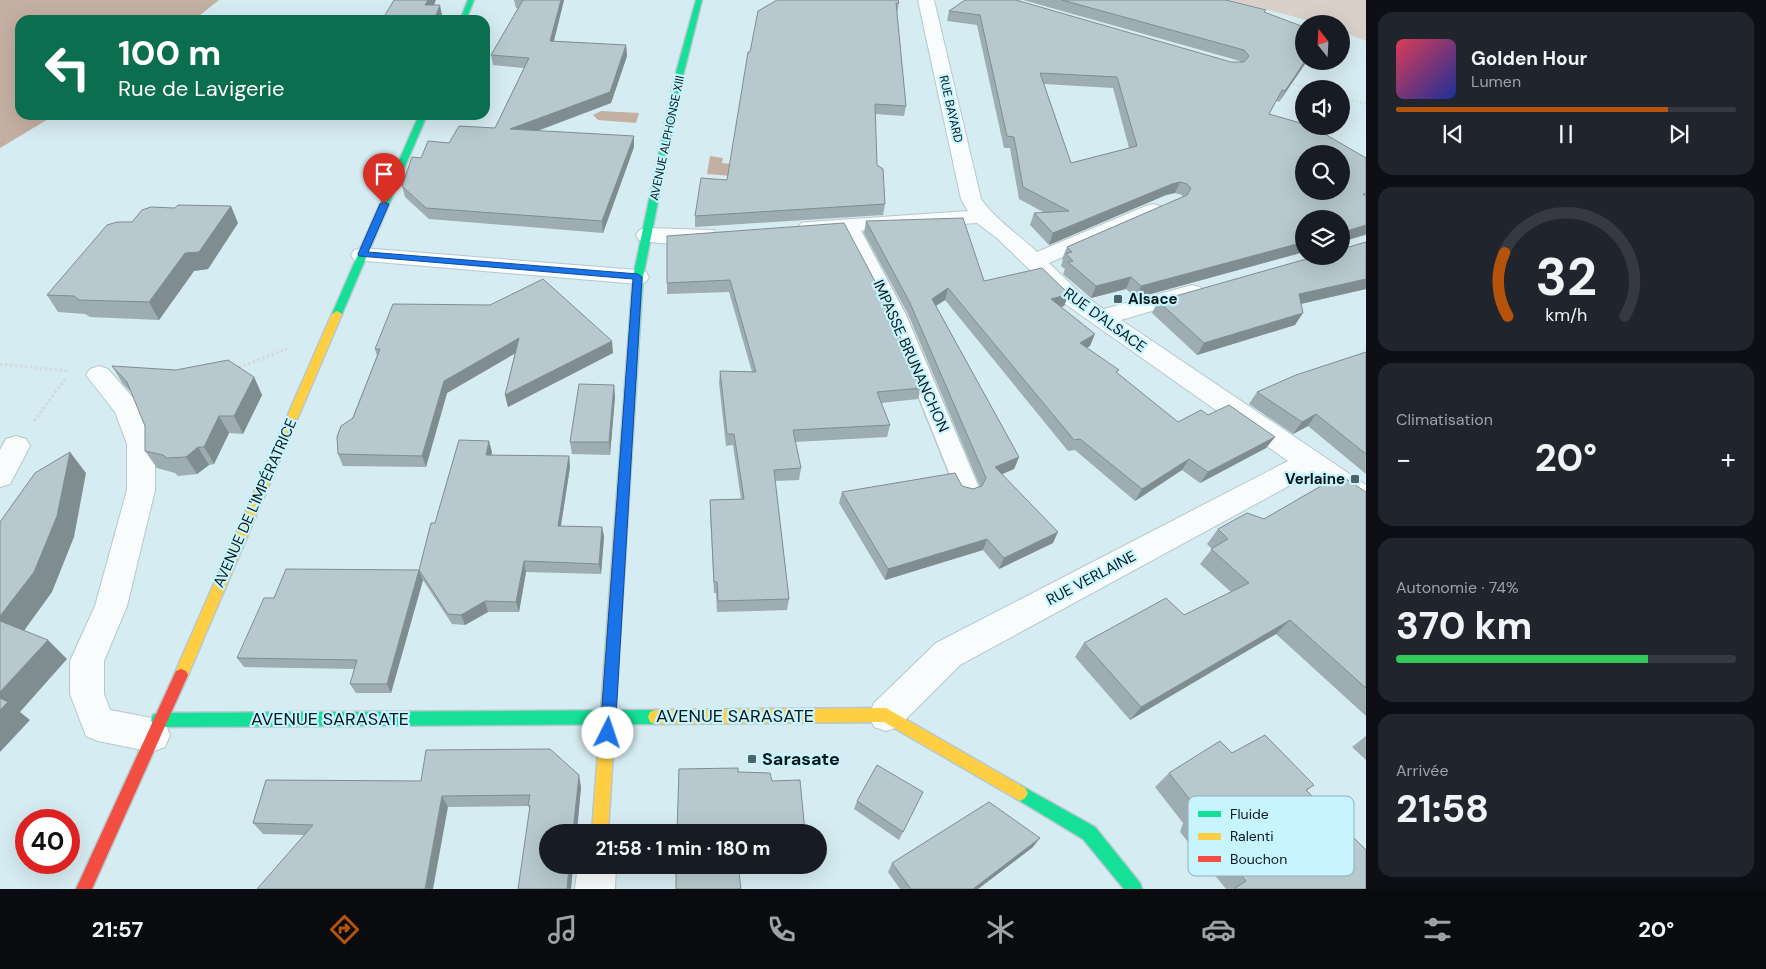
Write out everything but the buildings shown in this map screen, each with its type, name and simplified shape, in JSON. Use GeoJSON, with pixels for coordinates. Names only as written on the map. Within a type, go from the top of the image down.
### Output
{"type":"FeatureCollection","features":[{"type":"Feature","properties":{"kind":"street"},"geometry":{"type":"LineString","coordinates":[[465,15],[471,0]]}},
{"type":"Feature","properties":{"kind":"street","name":"AVENUE ALPHONSE XIII"},"geometry":{"type":"LineString","coordinates":[[601,824],[638,277],[678,80],[699,0]]}},
{"type":"Feature","properties":{"kind":"street","name":"RUE BAYARD"},"geometry":{"type":"LineString","coordinates":[[926,0],[971,199],[982,216]]}},
{"type":"Feature","properties":{"kind":"street","name":"AVENUE DE L'IMPÉRATRICE"},"geometry":{"type":"LineString","coordinates":[[84,889],[107,842],[155,727],[180,676],[421,120]]}},
{"type":"Feature","properties":{"kind":"street"},"geometry":{"type":"LineString","coordinates":[[1034,261],[1174,201]]}},
{"type":"Feature","properties":{"kind":"street"},"geometry":{"type":"LineString","coordinates":[[792,229],[982,216]]}},
{"type":"Feature","properties":{"kind":"street","name":"RUE D'ALSACE"},"geometry":{"type":"LineString","coordinates":[[982,216],[1006,234],[1072,298],[1366,500]]}},
{"type":"Feature","properties":{"kind":"street"},"geometry":{"type":"LineString","coordinates":[[647,235],[678,237],[725,234]]}},
{"type":"Feature","properties":{"kind":"street"},"geometry":{"type":"LineString","coordinates":[[362,254],[638,277]]}},
{"type":"Feature","properties":{"kind":"street"},"geometry":{"type":"LineString","coordinates":[[1100,318],[1214,286]]}},
{"type":"Feature","properties":{"kind":"street"},"geometry":{"type":"LineString","coordinates":[[85,373],[127,408],[141,444],[141,490],[111,606],[87,661],[87,694],[98,724],[155,727]]}},
{"type":"Feature","properties":{"kind":"street"},"geometry":{"type":"LineString","coordinates":[[0,476],[16,446]]}},
{"type":"Feature","properties":{"kind":"street","name":"RUE VERLAINE"},"geometry":{"type":"LineString","coordinates":[[886,715],[948,654],[1310,462]]}},
{"type":"Feature","properties":{"kind":"street"},"geometry":{"type":"LineString","coordinates":[[886,715],[1089,834],[1134,889]]}},
{"type":"Feature","properties":{"kind":"street","name":"AVENUE SARASATE"},"geometry":{"type":"LineString","coordinates":[[155,727],[609,716],[886,715]]}},
{"type":"Feature","properties":{"kind":"street"},"geometry":{"type":"LineString","coordinates":[[595,889],[596,874]]}},
{"type":"Feature","properties":{"kind":"lane","name":"IMPASSE BRUNANCHON"},"geometry":{"type":"LineString","coordinates":[[849,225],[896,316],[968,490]]}},
{"type":"Feature","properties":{"kind":"path"},"geometry":{"type":"LineString","coordinates":[[1285,81],[1295,84]]}},
{"type":"Feature","properties":{"kind":"path"},"geometry":{"type":"LineString","coordinates":[[1350,100],[1366,104]]}},
{"type":"Feature","properties":{"kind":"path"},"geometry":{"type":"LineString","coordinates":[[228,371],[329,332]]}},
{"type":"Feature","properties":{"kind":"path"},"geometry":{"type":"LineString","coordinates":[[0,364],[85,373]]}},
{"type":"Feature","properties":{"kind":"path"},"geometry":{"type":"LineString","coordinates":[[16,446],[85,373]]}},
{"type":"Feature","properties":{"kind":"shaded area"},"geometry":{"type":"Polygon","coordinates":[[[0,0],[219,0],[200,15],[15,15],[15,120],[47,120],[0,148],[0,0]]]}},
{"type":"Feature","properties":{"kind":"shaded area"},"geometry":{"type":"Polygon","coordinates":[[[1229,0],[1366,0],[1366,41],[1350,35],[1350,15],[1295,15],[1295,17],[1229,0]]]}},
{"type":"Feature","properties":{"kind":"shaded area"},"geometry":{"type":"Polygon","coordinates":[[[601,111],[639,113],[636,123],[598,120],[593,115],[601,111]]]}},
{"type":"Feature","properties":{"kind":"shaded area"},"geometry":{"type":"Polygon","coordinates":[[[710,156],[723,158],[722,163],[740,165],[757,178],[707,174],[710,156]]]}},
{"type":"Feature","properties":{"kind":"traffic: fast"},"geometry":{"type":"LineString","coordinates":[[465,15],[471,0]]}},
{"type":"Feature","properties":{"kind":"traffic: fast"},"geometry":{"type":"LineString","coordinates":[[623,494],[638,277],[678,80],[699,0]]}},
{"type":"Feature","properties":{"kind":"traffic: fast"},"geometry":{"type":"LineString","coordinates":[[337,314],[421,120]]}},
{"type":"Feature","properties":{"kind":"traffic: fast"},"geometry":{"type":"LineString","coordinates":[[158,720],[655,717]]}},
{"type":"Feature","properties":{"kind":"traffic: fast"},"geometry":{"type":"LineString","coordinates":[[1020,793],[1089,833],[1134,889]]}},
{"type":"Feature","properties":{"kind":"traffic: slow"},"geometry":{"type":"LineString","coordinates":[[181,675],[337,314]]}},
{"type":"Feature","properties":{"kind":"traffic: slow"},"geometry":{"type":"LineString","coordinates":[[601,824],[623,494]]}},
{"type":"Feature","properties":{"kind":"traffic: slow"},"geometry":{"type":"LineString","coordinates":[[655,717],[886,715],[1020,793]]}},
{"type":"Feature","properties":{"kind":"traffic: jam"},"geometry":{"type":"LineString","coordinates":[[84,889],[181,675]]}},
{"type":"Feature","properties":{"kind":"place","name":"Alsace"},"geometry":{"type":"Point","coordinates":[1118,299]}},
{"type":"Feature","properties":{"kind":"place","name":"Verlaine"},"geometry":{"type":"Point","coordinates":[1355,479]}},
{"type":"Feature","properties":{"kind":"place","name":"Sarasate"},"geometry":{"type":"Point","coordinates":[752,759]}},
{"type":"Feature","properties":{"kind":"route"},"geometry":{"type":"LineString","coordinates":[[384,204],[362,254],[426,261],[638,277],[608,733]]}}]}
